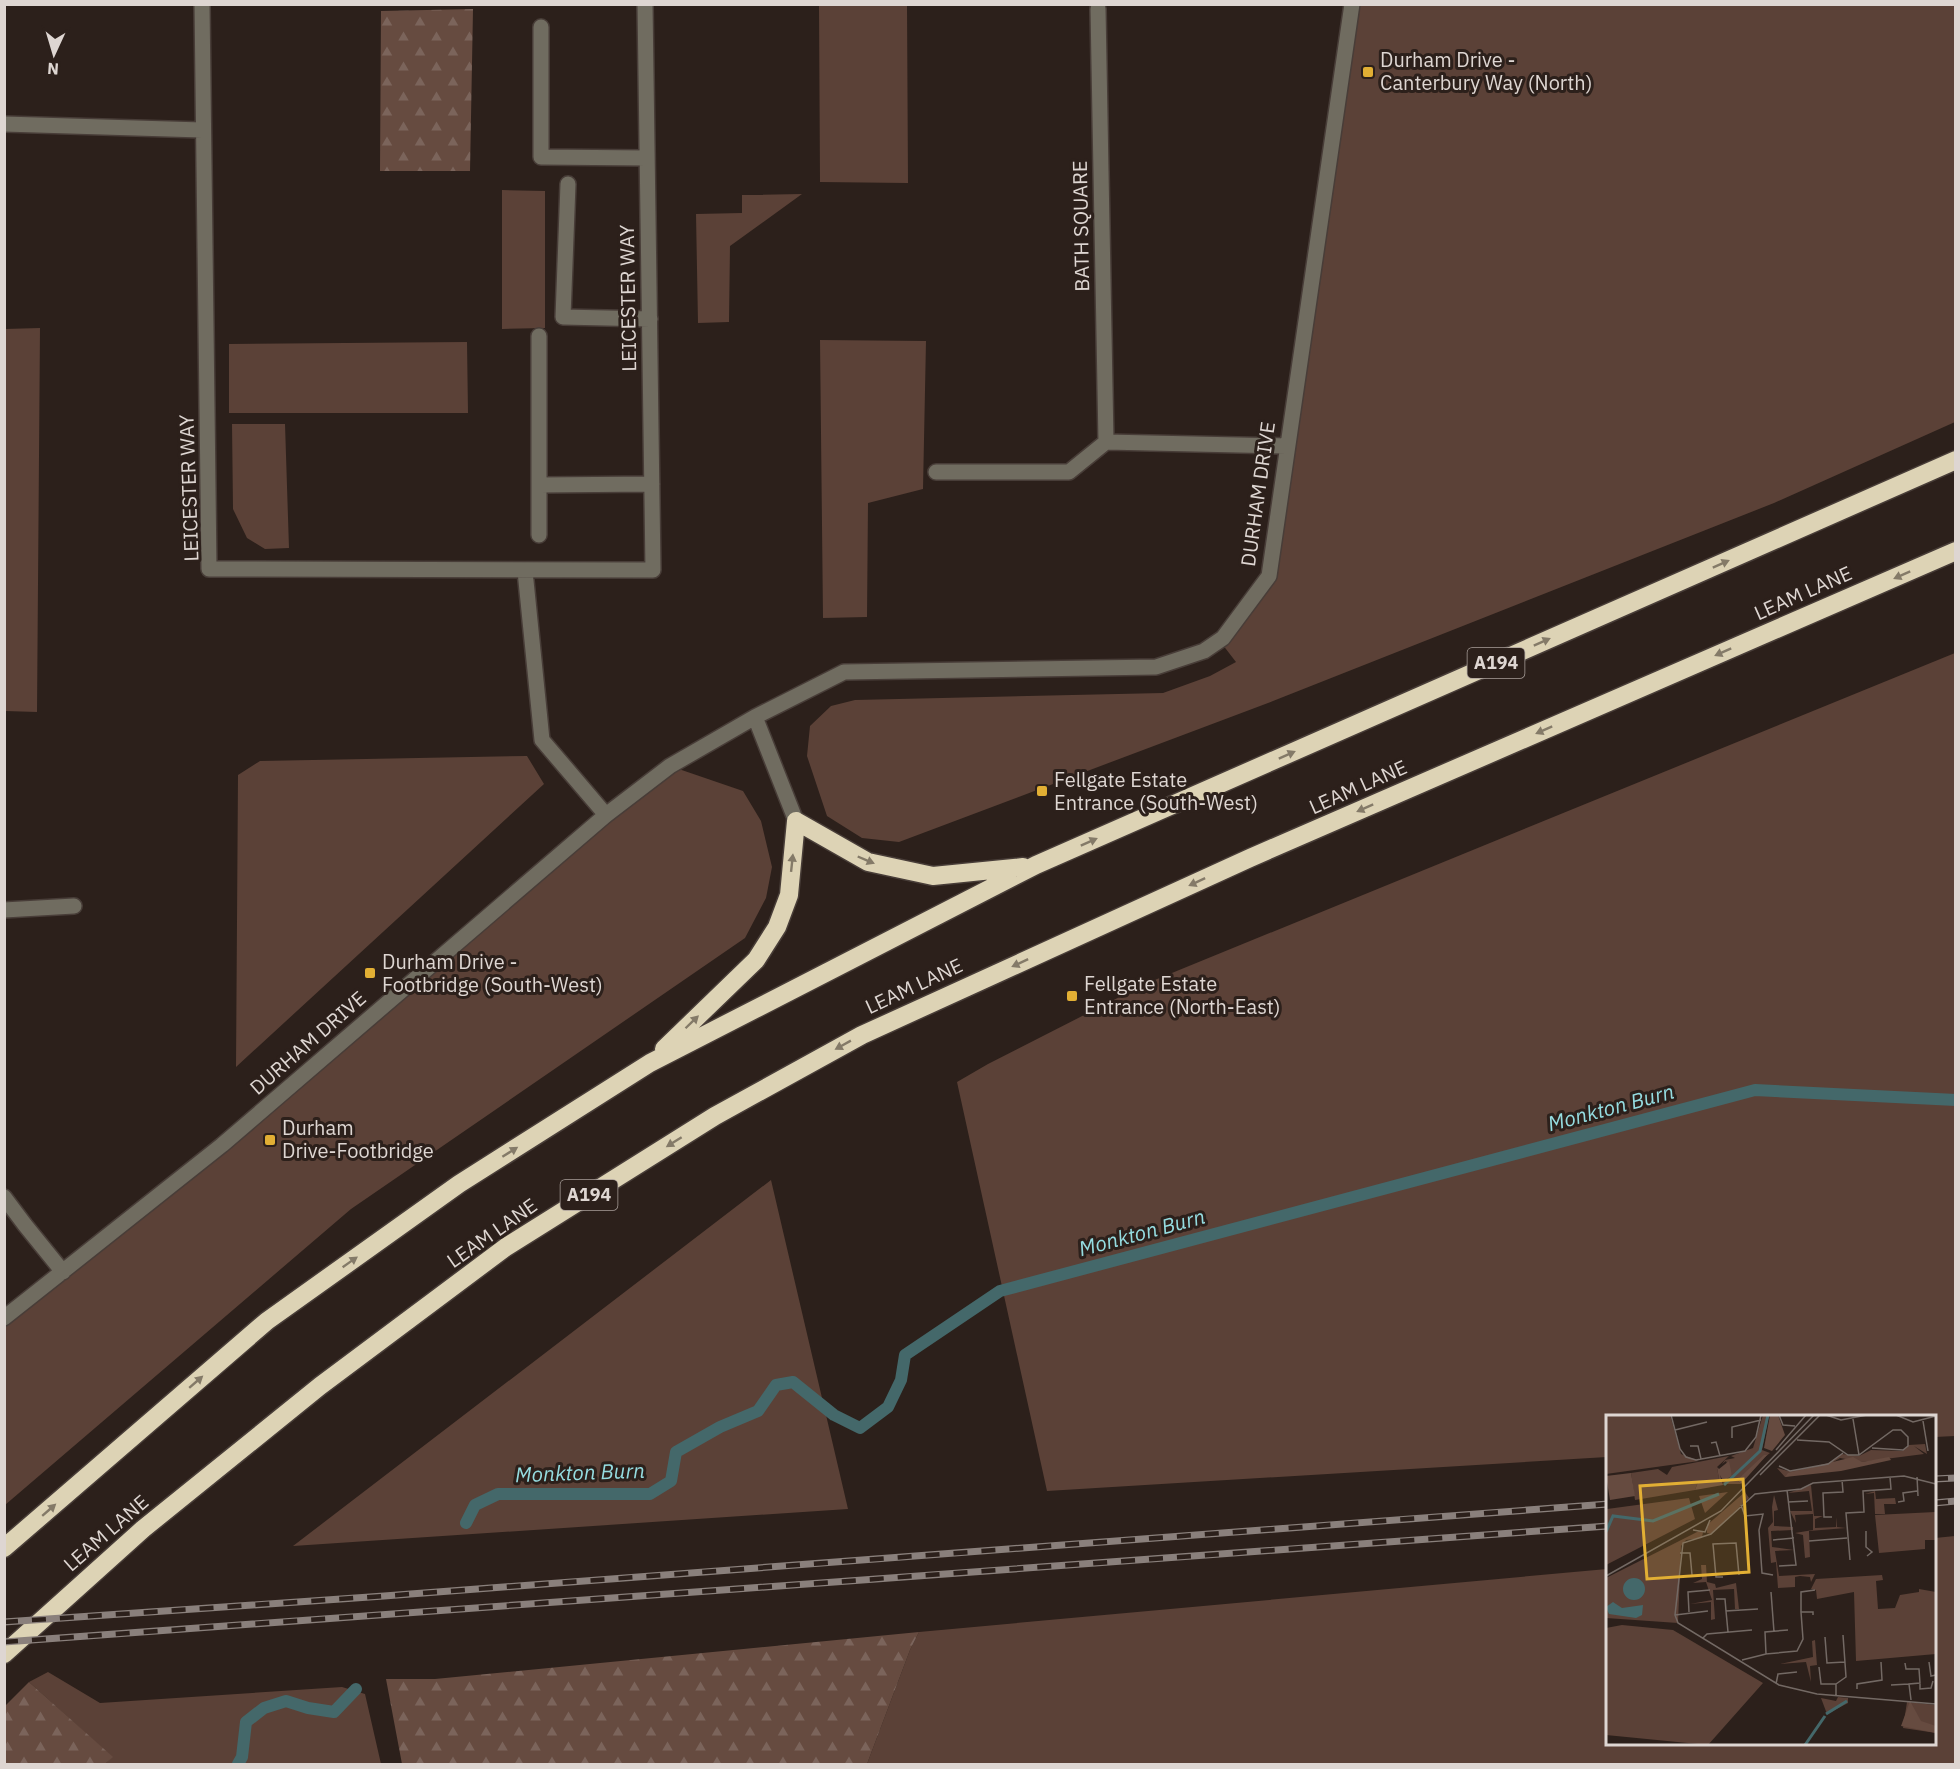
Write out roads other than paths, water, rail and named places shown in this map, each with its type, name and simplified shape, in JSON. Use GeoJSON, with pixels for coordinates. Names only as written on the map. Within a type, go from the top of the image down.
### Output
{"type":"FeatureCollection","features":[{"type":"Feature","properties":{"kind":"highway","name":"A194"},"geometry":{"type":"LineString","coordinates":[[4,1548],[267,1321],[459,1184],[650,1063],[1036,865],[1956,460]]}},
{"type":"Feature","properties":{"kind":"highway","name":"LEAM LANE"},"geometry":{"type":"LineString","coordinates":[[4,1653],[143,1529],[320,1386],[506,1248],[715,1116],[862,1035],[1218,873],[1956,551]]}},
{"type":"Feature","properties":{"kind":"highway","name":"A194"},"geometry":{"type":"LineString","coordinates":[[650,1063],[756,960],[777,927],[789,895],[796,821],[868,862],[933,876],[1036,865]]}},
{"type":"Feature","properties":{"kind":"street","name":"LEICESTER WAY"},"geometry":{"type":"LineString","coordinates":[[202,4],[209,569],[525,571],[654,570],[645,4]]}},
{"type":"Feature","properties":{"kind":"street","name":"DURHAM DRIVE"},"geometry":{"type":"LineString","coordinates":[[4,1318],[222,1145],[606,815],[670,766],[755,717],[844,672],[1156,667],[1203,651],[1223,638],[1269,576],[1352,4]]}},
{"type":"Feature","properties":{"kind":"street","name":"BATH SQUARE"},"geometry":{"type":"LineString","coordinates":[[1098,9],[1106,442]]}},
{"type":"Feature","properties":{"kind":"street"},"geometry":{"type":"LineString","coordinates":[[541,27],[541,157],[647,158]]}},
{"type":"Feature","properties":{"kind":"street"},"geometry":{"type":"LineString","coordinates":[[4,123],[202,130]]}},
{"type":"Feature","properties":{"kind":"street"},"geometry":{"type":"LineString","coordinates":[[568,184],[563,317],[650,319]]}},
{"type":"Feature","properties":{"kind":"street"},"geometry":{"type":"LineString","coordinates":[[539,336],[539,535]]}},
{"type":"Feature","properties":{"kind":"street"},"geometry":{"type":"LineString","coordinates":[[936,472],[1069,472],[1106,442],[1287,446]]}},
{"type":"Feature","properties":{"kind":"street"},"geometry":{"type":"LineString","coordinates":[[539,485],[652,484]]}},
{"type":"Feature","properties":{"kind":"street"},"geometry":{"type":"LineString","coordinates":[[525,571],[542,740],[606,815]]}},
{"type":"Feature","properties":{"kind":"street"},"geometry":{"type":"LineString","coordinates":[[755,717],[796,821]]}},
{"type":"Feature","properties":{"kind":"street"},"geometry":{"type":"LineString","coordinates":[[4,910],[74,906]]}},
{"type":"Feature","properties":{"kind":"street"},"geometry":{"type":"LineString","coordinates":[[4,1197],[63,1272]]}},
{"type":"Feature","properties":{"kind":"waterway","name":"Monkton Burn"},"geometry":{"type":"LineString","coordinates":[[466,1523],[475,1505],[498,1494],[650,1494],[671,1481],[676,1452],[720,1427],[758,1411],[776,1385],[793,1382],[834,1415],[860,1428],[888,1407],[901,1380],[905,1355],[1000,1291],[1755,1090],[1956,1100]]}},
{"type":"Feature","properties":{"kind":"waterway","name":"Monkton Burn"},"geometry":{"type":"LineString","coordinates":[[238,1764],[242,1757],[246,1722],[264,1708],[286,1701],[308,1708],[334,1712],[356,1689]]}},
{"type":"Feature","properties":{"kind":"railway"},"geometry":{"type":"LineString","coordinates":[[1936,1479],[1956,1478]]}},
{"type":"Feature","properties":{"kind":"railway"},"geometry":{"type":"LineString","coordinates":[[1936,1503],[1956,1501]]}},
{"type":"Feature","properties":{"kind":"railway"},"geometry":{"type":"LineString","coordinates":[[4,1622],[384,1596],[1606,1504]]}},
{"type":"Feature","properties":{"kind":"railway"},"geometry":{"type":"LineString","coordinates":[[4,1642],[1606,1526]]}},
{"type":"Feature","properties":{"kind":"place","name":"Durham Drive - Canterbury Way (North)"},"geometry":{"type":"Point","coordinates":[1368,72]}},
{"type":"Feature","properties":{"kind":"place","name":"Fellgate Estate Entrance (South-West)"},"geometry":{"type":"Point","coordinates":[1042,791]}},
{"type":"Feature","properties":{"kind":"place","name":"Durham Drive - Footbridge (South-West)"},"geometry":{"type":"Point","coordinates":[370,973]}},
{"type":"Feature","properties":{"kind":"place","name":"Fellgate Estate Entrance (North-East)"},"geometry":{"type":"Point","coordinates":[1072,996]}},
{"type":"Feature","properties":{"kind":"place","name":"Durham Drive-Footbridge"},"geometry":{"type":"Point","coordinates":[270,1140]}}]}
